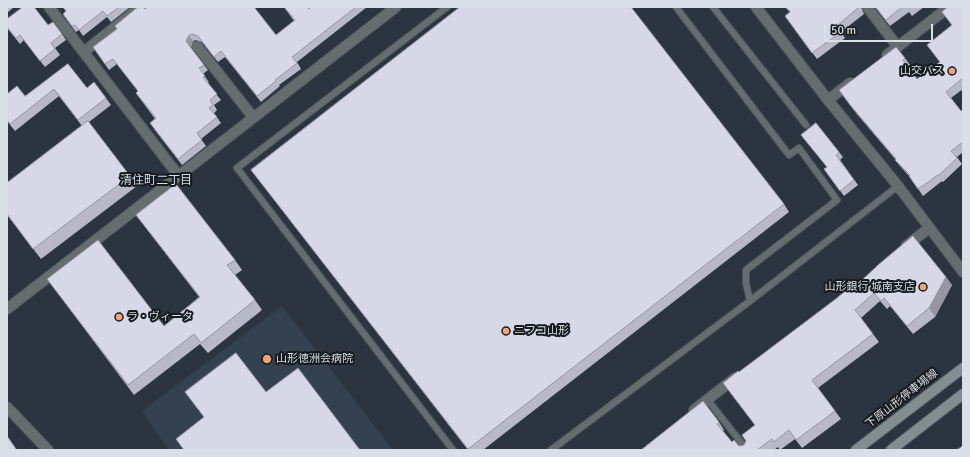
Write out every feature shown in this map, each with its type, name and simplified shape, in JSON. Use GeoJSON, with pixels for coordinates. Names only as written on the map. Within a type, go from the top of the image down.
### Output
{"type":"FeatureCollection","features":[{"type":"Feature","properties":{"kind":"main road","name":"下原山形停車場線"},"geometry":{"type":"LineString","coordinates":[[856,450],[963,368]]}},
{"type":"Feature","properties":{"kind":"main road"},"geometry":{"type":"LineString","coordinates":[[891,450],[963,394]]}},
{"type":"Feature","properties":{"kind":"street"},"geometry":{"type":"LineString","coordinates":[[50,7],[178,175]]}},
{"type":"Feature","properties":{"kind":"street"},"geometry":{"type":"LineString","coordinates":[[84,52],[140,7]]}},
{"type":"Feature","properties":{"kind":"street"},"geometry":{"type":"LineString","coordinates":[[7,309],[396,7]]}},
{"type":"Feature","properties":{"kind":"street"},"geometry":{"type":"LineString","coordinates":[[756,7],[828,100],[898,186],[963,272]]}},
{"type":"Feature","properties":{"kind":"street"},"geometry":{"type":"LineString","coordinates":[[867,7],[898,47]]}},
{"type":"Feature","properties":{"kind":"street"},"geometry":{"type":"LineString","coordinates":[[879,61],[947,8]]}},
{"type":"Feature","properties":{"kind":"street"},"geometry":{"type":"LineString","coordinates":[[197,46],[253,117]]}},
{"type":"Feature","properties":{"kind":"street"},"geometry":{"type":"LineString","coordinates":[[828,100],[860,76]]}},
{"type":"Feature","properties":{"kind":"street"},"geometry":{"type":"LineString","coordinates":[[898,252],[929,228]]}},
{"type":"Feature","properties":{"kind":"street"},"geometry":{"type":"LineString","coordinates":[[683,418],[744,371]]}},
{"type":"Feature","properties":{"kind":"street"},"geometry":{"type":"LineString","coordinates":[[7,407],[48,450]]}},
{"type":"Feature","properties":{"kind":"lane"},"geometry":{"type":"LineString","coordinates":[[447,7],[237,168],[453,450]]}},
{"type":"Feature","properties":{"kind":"lane"},"geometry":{"type":"LineString","coordinates":[[676,7],[789,155],[799,148],[837,200],[746,270],[746,283],[750,301]]}},
{"type":"Feature","properties":{"kind":"lane"},"geometry":{"type":"LineString","coordinates":[[713,7],[806,125]]}},
{"type":"Feature","properties":{"kind":"lane"},"geometry":{"type":"LineString","coordinates":[[550,450],[750,301],[898,186]]}},
{"type":"Feature","properties":{"kind":"lane"},"geometry":{"type":"LineString","coordinates":[[707,399],[747,450]]}},
{"type":"Feature","properties":{"kind":"shaded area","name":"山形徳洲会病院"},"geometry":{"type":"Polygon","coordinates":[[[282,306],[393,450],[169,450],[142,411],[282,306]]]}},
{"type":"Feature","properties":{"kind":"building"},"geometry":{"type":"Polygon","coordinates":[[[23,7],[34,7],[48,25],[53,22],[62,34],[51,43],[55,49],[40,61],[20,35],[16,38],[7,27],[7,19],[23,7]]]}},
{"type":"Feature","properties":{"kind":"building"},"geometry":{"type":"Polygon","coordinates":[[[63,7],[119,7],[107,16],[103,11],[79,30],[75,25],[72,26],[63,14],[66,11],[63,7]]]}},
{"type":"Feature","properties":{"kind":"building"},"geometry":{"type":"Polygon","coordinates":[[[138,7],[143,7],[145,9],[147,7],[254,7],[276,35],[295,20],[284,7],[307,7],[309,9],[311,7],[356,7],[292,57],[297,63],[257,96],[221,51],[214,57],[198,36],[192,34],[189,35],[186,41],[204,65],[199,68],[205,76],[203,77],[217,94],[210,100],[213,105],[209,108],[217,117],[197,133],[202,140],[178,159],[150,123],[156,118],[136,93],[138,91],[113,59],[105,64],[93,47],[117,29],[115,26],[138,7]]]}},
{"type":"Feature","properties":{"kind":"building","name":"ニフコ山形"},"geometry":{"type":"Polygon","coordinates":[[[460,7],[631,7],[784,204],[468,449],[251,170],[460,7]]]}},
{"type":"Feature","properties":{"kind":"building"},"geometry":{"type":"Polygon","coordinates":[[[786,7],[859,7],[837,26],[841,32],[812,53],[785,16],[790,12],[786,7]]]}},
{"type":"Feature","properties":{"kind":"building"},"geometry":{"type":"Polygon","coordinates":[[[876,7],[902,7],[886,20],[876,7]]]}},
{"type":"Feature","properties":{"kind":"building"},"geometry":{"type":"Polygon","coordinates":[[[948,7],[963,7],[963,78],[946,92],[961,111],[963,110],[963,142],[951,151],[957,158],[939,175],[918,189],[909,176],[910,175],[895,160],[896,159],[839,90],[896,47],[905,58],[903,60],[917,79],[940,62],[927,45],[952,25],[942,12],[948,7]]]}},
{"type":"Feature","properties":{"kind":"building"},"geometry":{"type":"Polygon","coordinates":[[[68,64],[87,88],[94,82],[106,98],[78,120],[54,89],[10,124],[7,120],[7,94],[17,86],[25,96],[68,64]]]}},
{"type":"Feature","properties":{"kind":"building"},"geometry":{"type":"Polygon","coordinates":[[[88,121],[130,176],[33,249],[7,214],[7,183],[88,121]]]}},
{"type":"Feature","properties":{"kind":"building"},"geometry":{"type":"Polygon","coordinates":[[[816,123],[839,152],[836,155],[854,180],[840,191],[824,169],[827,167],[801,135],[816,123]]]}},
{"type":"Feature","properties":{"kind":"building"},"geometry":{"type":"Polygon","coordinates":[[[176,184],[235,260],[227,265],[255,300],[201,343],[194,334],[128,385],[47,279],[98,240],[164,326],[200,297],[136,215],[176,184]]]}},
{"type":"Feature","properties":{"kind":"building"},"geometry":{"type":"Polygon","coordinates":[[[913,236],[946,277],[929,308],[907,326],[884,298],[881,301],[874,293],[855,310],[873,334],[812,380],[835,411],[796,440],[789,430],[774,442],[772,439],[757,450],[641,450],[703,401],[719,422],[717,424],[732,442],[734,440],[739,446],[744,445],[746,441],[742,435],[755,425],[723,383],[837,298],[858,280],[860,282],[913,236]]]}},
{"type":"Feature","properties":{"kind":"building"},"geometry":{"type":"Polygon","coordinates":[[[236,353],[266,392],[298,368],[360,450],[184,450],[176,439],[204,417],[185,392],[236,353]]]}},
{"type":"Feature","properties":{"kind":"building"},"geometry":{"type":"Polygon","coordinates":[[[7,436],[16,449],[15,450],[7,450],[7,436]]]}},
{"type":"Feature","properties":{"kind":"building"},"geometry":{"type":"Polygon","coordinates":[[[963,446],[963,450],[957,450],[963,446]]]}},
{"type":"Feature","properties":{"kind":"place","name":"山交バス"},"geometry":{"type":"Point","coordinates":[952,71]}},
{"type":"Feature","properties":{"kind":"place","name":"山形銀行 城南支店"},"geometry":{"type":"Point","coordinates":[923,287]}},
{"type":"Feature","properties":{"kind":"place","name":"ラ・ヴィータ"},"geometry":{"type":"Point","coordinates":[119,317]}},
{"type":"Feature","properties":{"kind":"place","name":"ニフコ山形"},"geometry":{"type":"Point","coordinates":[506,331]}},
{"type":"Feature","properties":{"kind":"place","name":"山形徳洲会病院"},"geometry":{"type":"Point","coordinates":[267,359]}},
{"type":"Feature","properties":{"kind":"district","name":"清住町二丁目"},"geometry":{"type":"Point","coordinates":[156,181]}}]}
